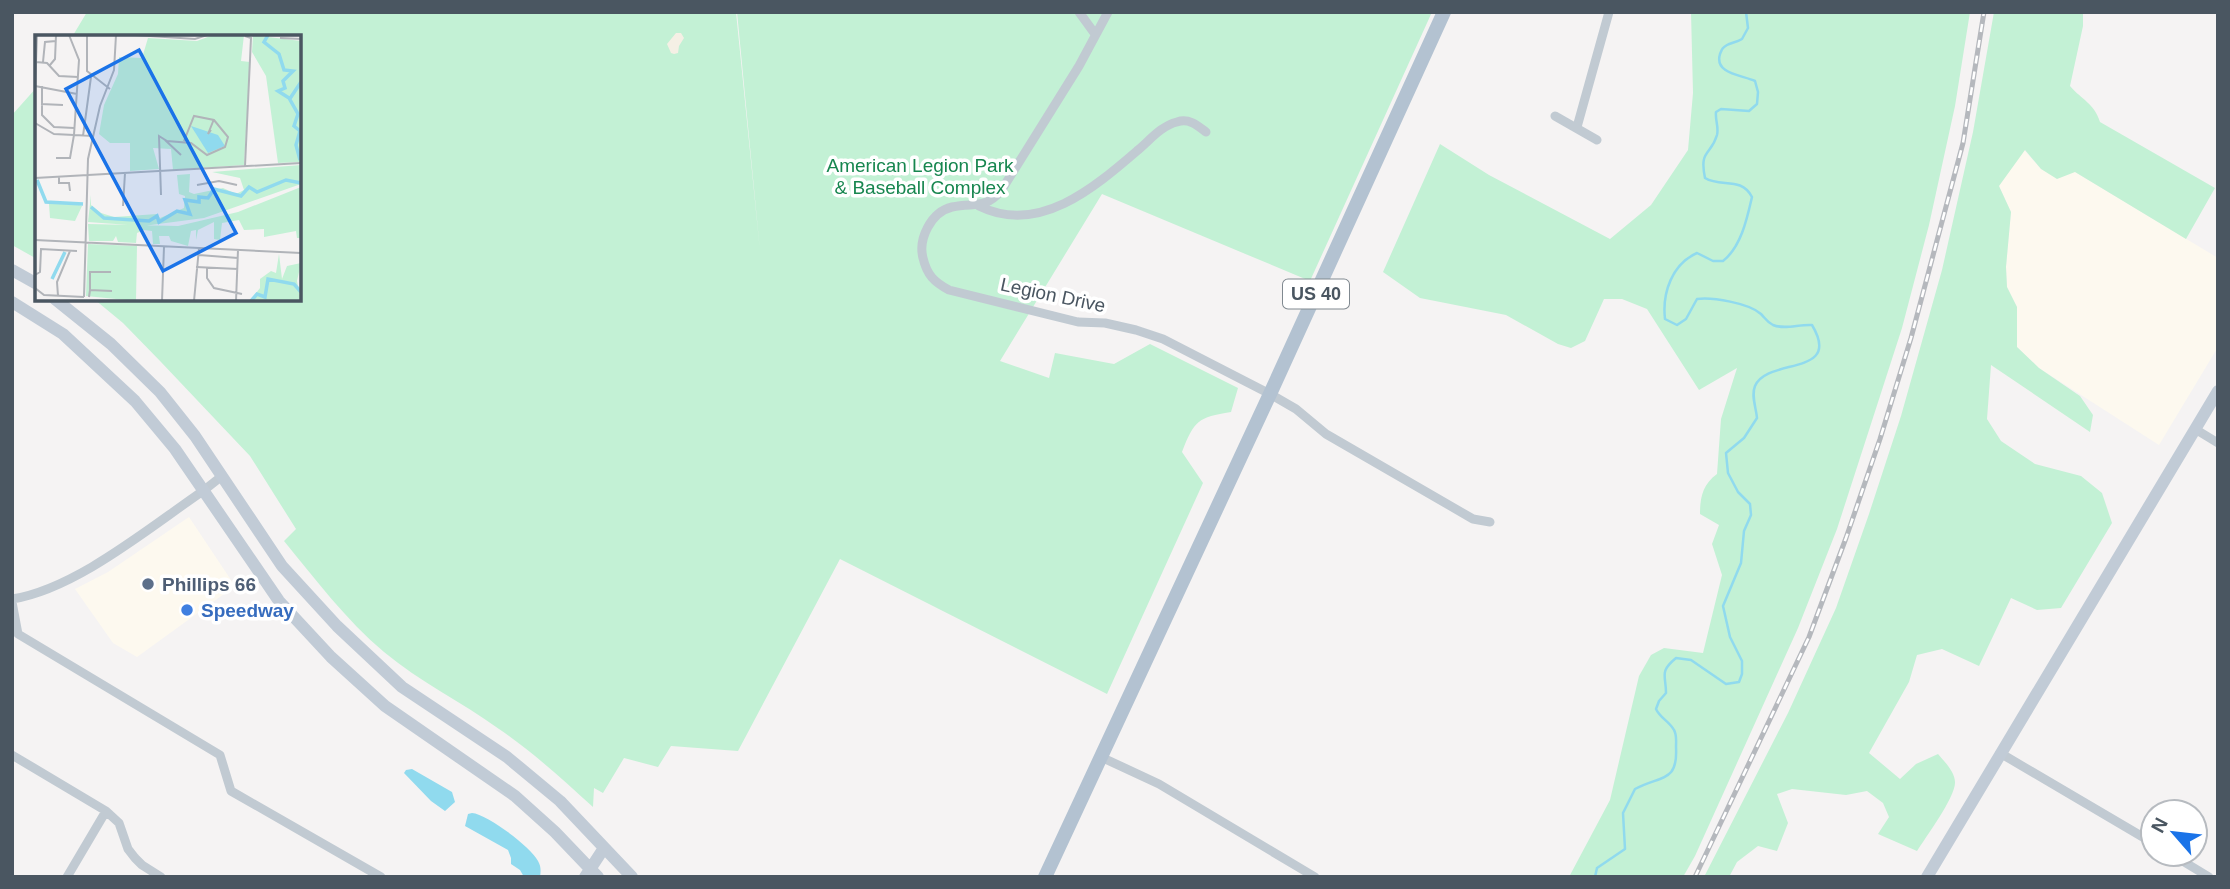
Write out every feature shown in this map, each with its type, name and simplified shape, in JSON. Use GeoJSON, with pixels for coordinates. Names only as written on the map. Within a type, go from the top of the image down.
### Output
{"type":"FeatureCollection","features":[{"type":"Feature","properties":{"kind":"main road","name":"US 40"},"geometry":{"type":"LineString","coordinates":[[1045,877],[1444,12]]}},
{"type":"Feature","properties":{"kind":"main road"},"geometry":{"type":"LineString","coordinates":[[12,270],[35,283]]}},
{"type":"Feature","properties":{"kind":"main road"},"geometry":{"type":"LineString","coordinates":[[57,301],[111,344],[160,392],[195,436],[282,566],[337,626],[402,687],[507,757],[560,801],[632,877]]}},
{"type":"Feature","properties":{"kind":"main road"},"geometry":{"type":"LineString","coordinates":[[12,302],[63,334],[135,401],[175,449],[279,601],[331,657],[385,706],[515,796],[555,832],[591,874],[604,848]]}},
{"type":"Feature","properties":{"kind":"main road"},"geometry":{"type":"LineString","coordinates":[[1927,877],[2218,390]]}},
{"type":"Feature","properties":{"kind":"street"},"geometry":{"type":"LineString","coordinates":[[1079,12],[1096,34]]}},
{"type":"Feature","properties":{"kind":"street"},"geometry":{"type":"LineString","coordinates":[[979,206],[994,199],[1008,182],[1079,66],[1108,12]]}},
{"type":"Feature","properties":{"kind":"street"},"geometry":{"type":"LineString","coordinates":[[1577,127],[1609,12]]}},
{"type":"Feature","properties":{"kind":"street"},"geometry":{"type":"LineString","coordinates":[[1555,116],[1597,140]]}},
{"type":"Feature","properties":{"kind":"street"},"geometry":{"type":"LineString","coordinates":[[979,206],[1006,215],[1044,212],[1085,193],[1163,128],[1187,120],[1206,132]]}},
{"type":"Feature","properties":{"kind":"street","name":"Legion Drive"},"geometry":{"type":"LineString","coordinates":[[979,206],[950,207],[935,216],[925,233],[920,249],[925,270],[935,283],[949,290],[1078,322],[1105,323],[1143,332],[1270,394]]}},
{"type":"Feature","properties":{"kind":"street"},"geometry":{"type":"LineString","coordinates":[[1270,394],[1296,409],[1326,434],[1391,473],[1472,519],[1490,522]]}},
{"type":"Feature","properties":{"kind":"street"},"geometry":{"type":"LineString","coordinates":[[2195,429],[2218,443]]}},
{"type":"Feature","properties":{"kind":"street"},"geometry":{"type":"LineString","coordinates":[[222,476],[80,574],[27,597],[12,600],[18,634],[220,755],[231,791],[381,877]]}},
{"type":"Feature","properties":{"kind":"street"},"geometry":{"type":"LineString","coordinates":[[2000,753],[2139,836]]}},
{"type":"Feature","properties":{"kind":"street"},"geometry":{"type":"LineString","coordinates":[[12,755],[106,811],[119,824],[128,849],[135,858],[161,877]]}},
{"type":"Feature","properties":{"kind":"street"},"geometry":{"type":"LineString","coordinates":[[1101,757],[1159,784],[1315,877]]}},
{"type":"Feature","properties":{"kind":"street"},"geometry":{"type":"LineString","coordinates":[[67,877],[106,811]]}},
{"type":"Feature","properties":{"kind":"shaded area"},"geometry":{"type":"Polygon","coordinates":[[[2024,150],[2041,169],[2075,172],[2218,258],[2218,347],[2159,445],[2039,368],[2017,347],[2017,307],[2007,287],[2006,267],[2011,212],[1999,186],[2024,150]]]}},
{"type":"Feature","properties":{"kind":"shaded area"},"geometry":{"type":"Polygon","coordinates":[[[189,517],[235,586],[137,657],[113,643],[75,589],[108,572],[189,517]]]}},
{"type":"Feature","properties":{"kind":"green space","name":"American Legion Park & Baseball Complex"},"geometry":{"type":"Polygon","coordinates":[[[87,12],[736,12],[760,251],[737,12],[1432,12],[1310,281],[1102,194],[1000,361],[1049,378],[1055,353],[1114,364],[1150,344],[1238,388],[1231,412],[1211,416],[1199,422],[1186,442],[1182,452],[1203,483],[1107,694],[840,559],[738,751],[671,746],[658,767],[624,758],[603,793],[594,788],[593,807],[524,747],[398,663],[357,627],[284,541],[296,529],[250,456],[123,323],[96,301],[301,301],[301,35],[73,35],[87,12]]]}},
{"type":"Feature","properties":{"kind":"green space"},"geometry":{"type":"Polygon","coordinates":[[[1691,12],[1970,12],[1955,106],[1929,225],[1902,328],[1837,529],[1798,628],[1695,856],[1683,877],[1569,877],[1610,800],[1639,676],[1651,655],[1664,648],[1703,653],[1722,575],[1712,544],[1719,525],[1700,514],[1701,502],[1705,487],[1717,474],[1721,419],[1737,368],[1699,390],[1647,309],[1622,299],[1604,299],[1585,341],[1571,348],[1558,344],[1506,315],[1420,298],[1383,272],[1440,144],[1489,175],[1610,239],[1651,205],[1688,150],[1693,93],[1691,12]]]}},
{"type":"Feature","properties":{"kind":"green space"},"geometry":{"type":"Polygon","coordinates":[[[1994,12],[2083,12],[2083,26],[2070,86],[2091,106],[2100,122],[2215,188],[2186,239],[2075,172],[2057,179],[2041,169],[2025,150],[1999,186],[2011,212],[2006,267],[2007,287],[2017,307],[2017,347],[2039,368],[2080,396],[2093,415],[2090,432],[1991,365],[1987,419],[2001,441],[2035,464],[2081,476],[2102,493],[2112,523],[2061,608],[2037,610],[2011,598],[1979,666],[1942,649],[1917,655],[1909,682],[1869,753],[1900,779],[1916,764],[1938,754],[1953,774],[1955,782],[1951,797],[1917,851],[1878,834],[1889,817],[1883,803],[1867,791],[1846,795],[1792,789],[1777,794],[1788,823],[1777,851],[1758,846],[1737,862],[1729,877],[1704,877],[1788,713],[1836,608],[1869,514],[1901,416],[1942,270],[1973,132],[1994,12]]]}},
{"type":"Feature","properties":{"kind":"green space"},"geometry":{"type":"Polygon","coordinates":[[[35,89],[35,258],[12,245],[12,115],[35,89]]]}},
{"type":"Feature","properties":{"kind":"sand"},"geometry":{"type":"Polygon","coordinates":[[[676,33],[681,33],[684,38],[678,53],[674,54],[667,44],[676,33]]]}},
{"type":"Feature","properties":{"kind":"water"},"geometry":{"type":"Polygon","coordinates":[[[412,769],[452,792],[455,802],[445,811],[431,801],[404,773],[412,769]]]}},
{"type":"Feature","properties":{"kind":"water"},"geometry":{"type":"Polygon","coordinates":[[[472,813],[498,825],[527,848],[539,863],[540,877],[524,877],[520,870],[511,864],[508,850],[465,826],[468,814],[472,813]]]}},
{"type":"Feature","properties":{"kind":"waterway"},"geometry":{"type":"LineString","coordinates":[[1595,877],[1597,868],[1625,849],[1623,813],[1635,789],[1666,776],[1674,767],[1676,734],[1656,709],[1666,693],[1667,667],[1676,658],[1691,660],[1726,684],[1739,682],[1742,661],[1730,637],[1723,606],[1741,563],[1744,531],[1751,515],[1750,504],[1738,492],[1728,473],[1726,453],[1744,438],[1757,418],[1754,390],[1762,377],[1811,360],[1818,352],[1819,341],[1812,325],[1773,325],[1755,310],[1730,302],[1697,299],[1686,319],[1677,325],[1665,319],[1667,290],[1681,264],[1697,253],[1713,261],[1723,261],[1739,240],[1748,214],[1752,197],[1747,191],[1737,184],[1705,178],[1704,169],[1705,157],[1717,135],[1716,112],[1721,109],[1749,111],[1757,104],[1755,81],[1730,73],[1719,61],[1723,48],[1742,39],[1748,28],[1746,12]]}},
{"type":"Feature","properties":{"kind":"railway"},"geometry":{"type":"LineString","coordinates":[[1695,877],[1809,637],[1880,439],[1911,338],[1963,143],[1984,12]]}},
{"type":"Feature","properties":{"kind":"place","name":"Phillips 66"},"geometry":{"type":"Point","coordinates":[148,584]}},
{"type":"Feature","properties":{"kind":"place","name":"Speedway"},"geometry":{"type":"Point","coordinates":[187,610]}}]}
